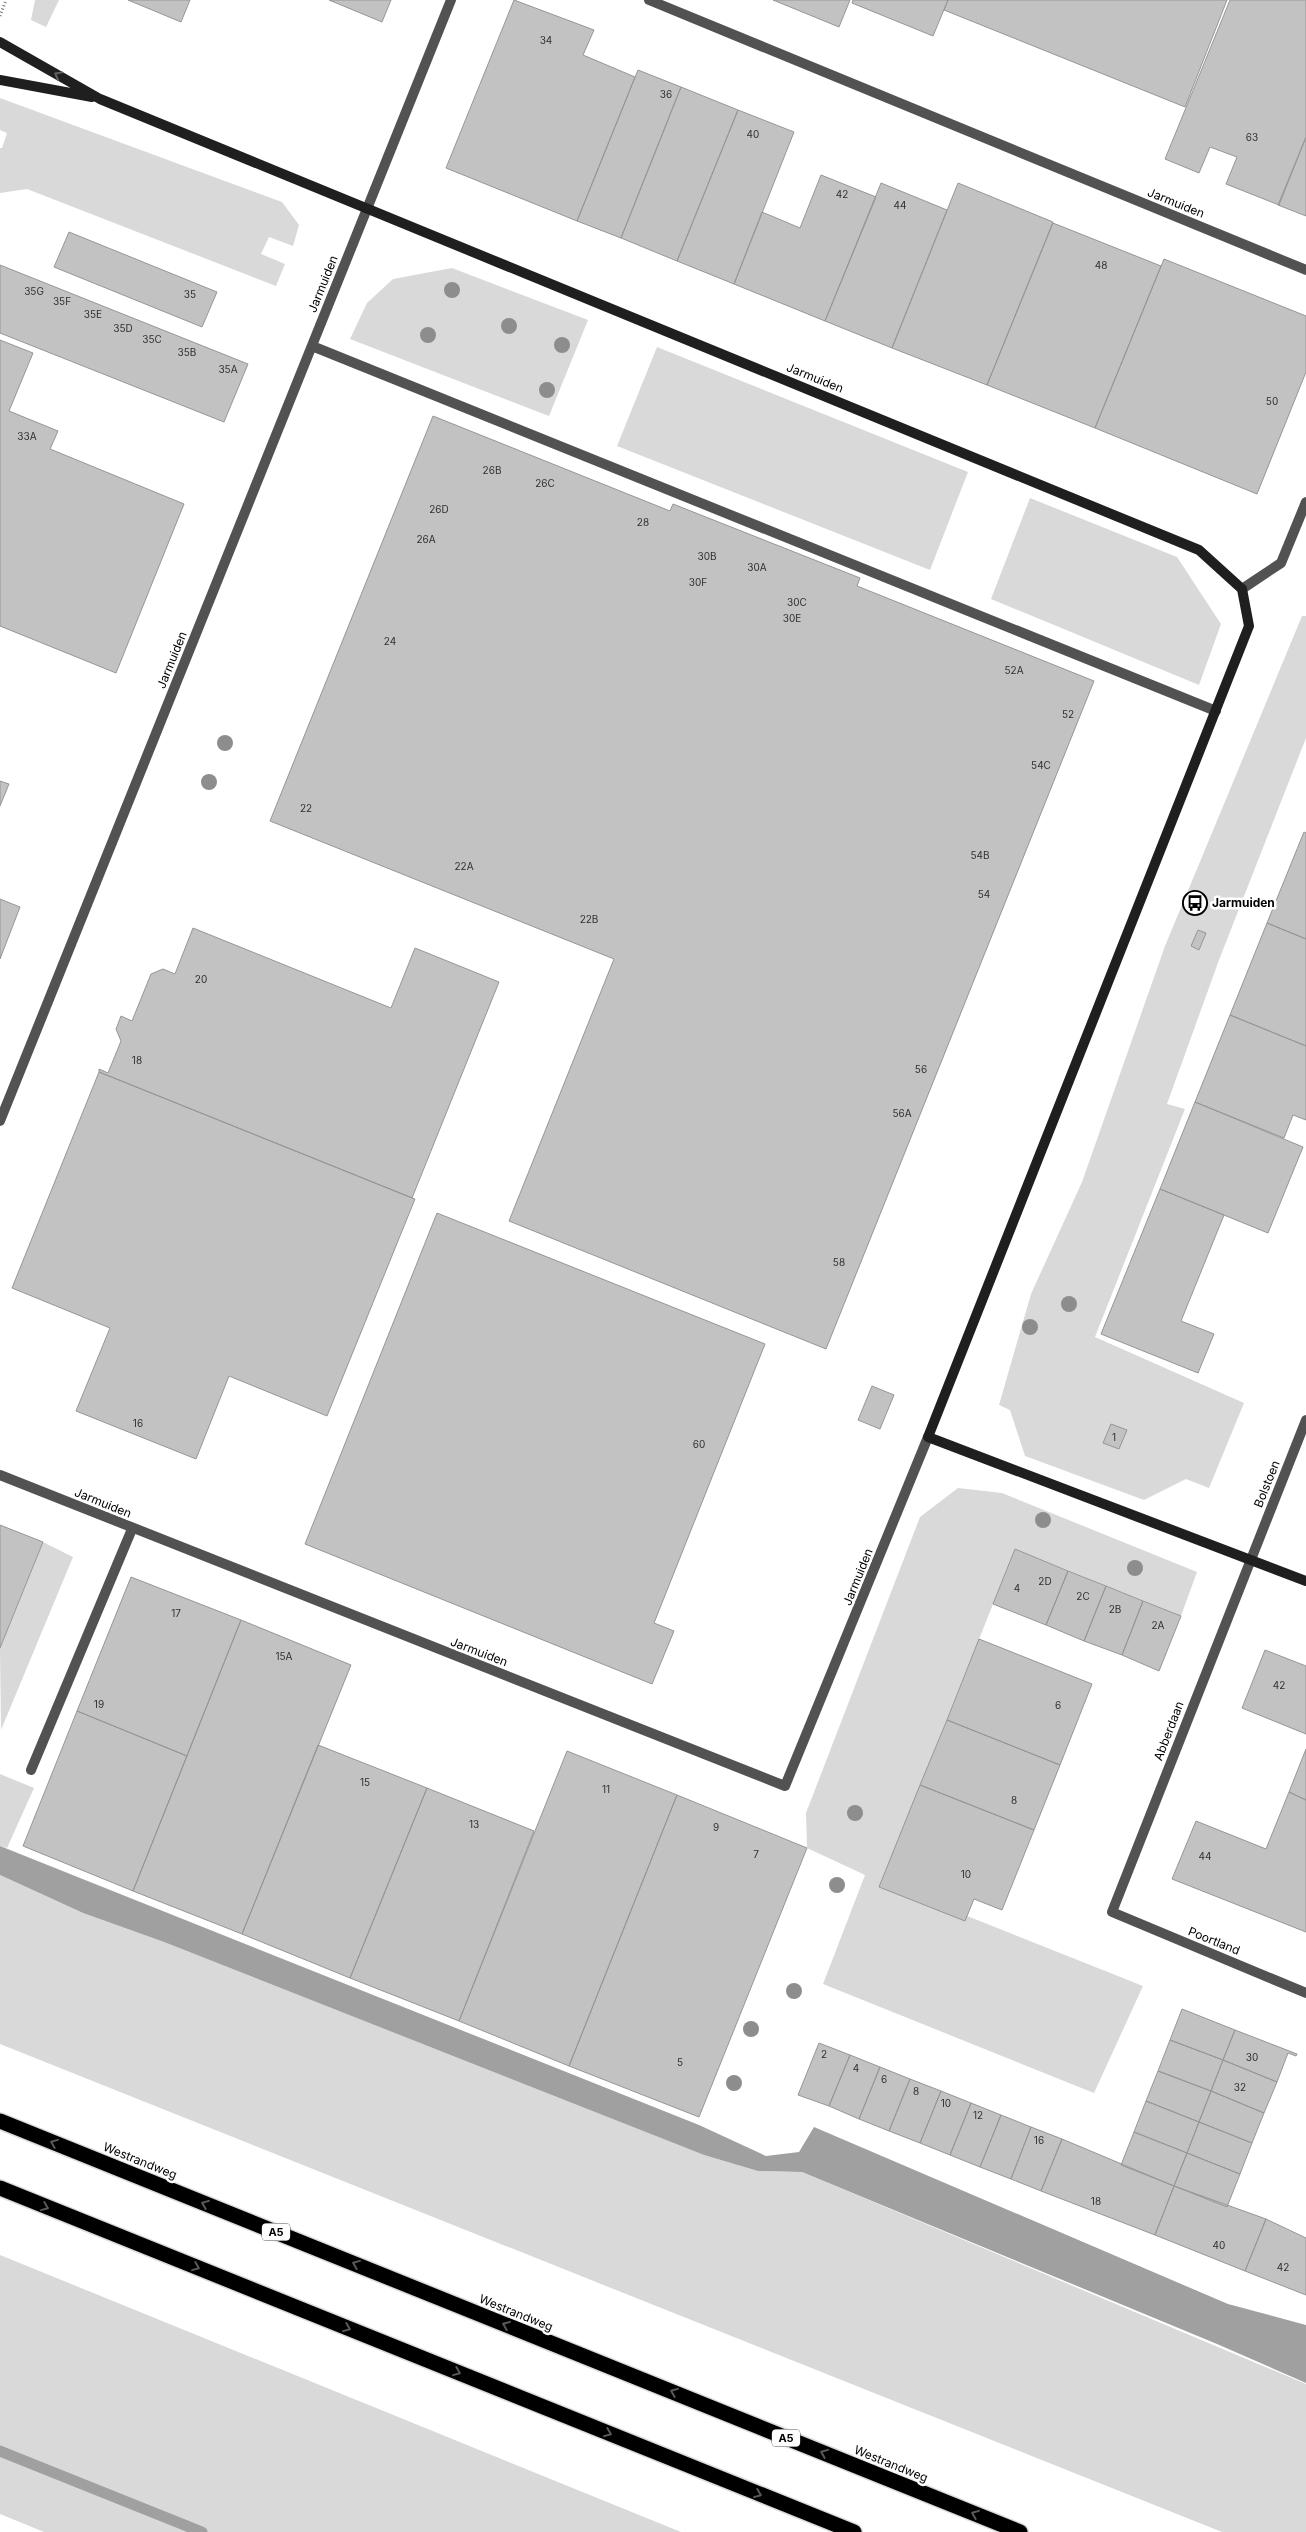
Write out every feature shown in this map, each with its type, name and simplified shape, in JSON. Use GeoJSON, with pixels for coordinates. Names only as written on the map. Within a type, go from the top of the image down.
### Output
{"type":"FeatureCollection","features":[{"type":"Feature","properties":{"kind":"highway","name":"Westrandweg"},"geometry":{"type":"LineString","coordinates":[[0,2121],[1020,2532]]}},
{"type":"Feature","properties":{"kind":"highway"},"geometry":{"type":"LineString","coordinates":[[0,2188],[854,2532]]}},
{"type":"Feature","properties":{"kind":"main road","name":"Jarmuiden"},"geometry":{"type":"LineString","coordinates":[[0,42],[100,99],[1199,550],[1242,589],[1249,626],[928,1437]]}},
{"type":"Feature","properties":{"kind":"main road","name":"Jarmuiden"},"geometry":{"type":"LineString","coordinates":[[0,80],[100,99]]}},
{"type":"Feature","properties":{"kind":"main road"},"geometry":{"type":"LineString","coordinates":[[928,1437],[1306,1580]]}},
{"type":"Feature","properties":{"kind":"street","name":"Jarmuiden"},"geometry":{"type":"LineString","coordinates":[[0,1121],[451,0]]}},
{"type":"Feature","properties":{"kind":"street","name":"Jarmuiden"},"geometry":{"type":"LineString","coordinates":[[649,0],[1306,270]]}},
{"type":"Feature","properties":{"kind":"street"},"geometry":{"type":"LineString","coordinates":[[312,346],[1216,712]]}},
{"type":"Feature","properties":{"kind":"street"},"geometry":{"type":"LineString","coordinates":[[1242,589],[1281,563],[1306,502]]}},
{"type":"Feature","properties":{"kind":"street","name":"Bolstoen"},"geometry":{"type":"LineString","coordinates":[[1250,1558],[1306,1420]]}},
{"type":"Feature","properties":{"kind":"street","name":"Jarmuiden"},"geometry":{"type":"LineString","coordinates":[[0,1475],[132,1529],[785,1786],[928,1437]]}},
{"type":"Feature","properties":{"kind":"street"},"geometry":{"type":"LineString","coordinates":[[31,1770],[132,1529]]}},
{"type":"Feature","properties":{"kind":"street","name":"Abberdaan"},"geometry":{"type":"LineString","coordinates":[[1112,1912],[1250,1558]]}},
{"type":"Feature","properties":{"kind":"street","name":"Poortland"},"geometry":{"type":"LineString","coordinates":[[1112,1912],[1306,1992]]}},
{"type":"Feature","properties":{"kind":"path"},"geometry":{"type":"LineString","coordinates":[[0,16],[6,0]]}},
{"type":"Feature","properties":{"kind":"shaded area"},"geometry":{"type":"Polygon","coordinates":[[[35,0],[59,0],[46,27],[31,20],[35,0]]]}},
{"type":"Feature","properties":{"kind":"shaded area"},"geometry":{"type":"Polygon","coordinates":[[[0,98],[282,202],[299,225],[293,246],[269,237],[261,254],[285,264],[276,286],[27,189],[0,193],[0,148],[2,148],[7,133],[0,130],[0,98]]]}},
{"type":"Feature","properties":{"kind":"shaded area"},"geometry":{"type":"Polygon","coordinates":[[[452,268],[588,320],[549,416],[350,339],[367,303],[393,279],[452,268]]]}},
{"type":"Feature","properties":{"kind":"shaded area"},"geometry":{"type":"Polygon","coordinates":[[[657,347],[968,472],[930,570],[617,446],[657,347]]]}},
{"type":"Feature","properties":{"kind":"shaded area"},"geometry":{"type":"Polygon","coordinates":[[[1030,498],[1177,557],[1221,624],[1199,685],[991,599],[1030,498]]]}},
{"type":"Feature","properties":{"kind":"shaded area"},"geometry":{"type":"Polygon","coordinates":[[[1302,616],[1306,616],[1306,738],[1219,960],[1167,1104],[1185,1109],[1095,1337],[1244,1403],[1209,1488],[1186,1479],[1144,1500],[1025,1456],[1010,1410],[999,1405],[1031,1294],[1082,1182],[1165,946],[1302,616]]]}},
{"type":"Feature","properties":{"kind":"shaded area"},"geometry":{"type":"Polygon","coordinates":[[[958,1488],[1002,1493],[1197,1572],[1181,1616],[1015,1549],[882,1882],[1143,1986],[1094,2093],[823,1984],[865,1875],[807,1848],[806,1813],[920,1517],[958,1488]]]}},
{"type":"Feature","properties":{"kind":"shaded area"},"geometry":{"type":"Polygon","coordinates":[[[43,1542],[73,1557],[1,1730],[0,1648],[43,1542]]]}},
{"type":"Feature","properties":{"kind":"shaded area"},"geometry":{"type":"Polygon","coordinates":[[[0,1774],[34,1788],[7,1848],[0,1846],[0,1774]]]}},
{"type":"Feature","properties":{"kind":"shaded area"},"geometry":{"type":"Polygon","coordinates":[[[0,1846],[699,2125],[766,2156],[799,2152],[814,2127],[1228,2304],[1306,2325],[1306,2383],[1217,2344],[802,2172],[758,2171],[704,2155],[164,1942],[83,1913],[0,1875],[0,1846]]]}},
{"type":"Feature","properties":{"kind":"shaded area"},"geometry":{"type":"Polygon","coordinates":[[[0,1875],[83,1913],[164,1942],[704,2155],[758,2171],[802,2172],[1306,2384],[1306,2532],[1222,2532],[0,2044],[0,1875]]]}},
{"type":"Feature","properties":{"kind":"shaded area"},"geometry":{"type":"Polygon","coordinates":[[[0,2255],[681,2532],[44,2532],[0,2514],[0,2255]]]}},
{"type":"Feature","properties":{"kind":"building"},"geometry":{"type":"Polygon","coordinates":[[[128,0],[190,0],[181,22],[128,0]]]}},
{"type":"Feature","properties":{"kind":"building"},"geometry":{"type":"Polygon","coordinates":[[[329,0],[391,0],[382,22],[329,0]]]}},
{"type":"Feature","properties":{"kind":"building"},"geometry":{"type":"Polygon","coordinates":[[[514,0],[594,30],[583,55],[635,77],[577,221],[446,168],[514,0]]]}},
{"type":"Feature","properties":{"kind":"building"},"geometry":{"type":"Polygon","coordinates":[[[773,0],[850,0],[839,27],[773,0]]]}},
{"type":"Feature","properties":{"kind":"building"},"geometry":{"type":"Polygon","coordinates":[[[853,0],[948,0],[933,36],[852,3],[853,0]]]}},
{"type":"Feature","properties":{"kind":"building"},"geometry":{"type":"Polygon","coordinates":[[[948,0],[1227,0],[1185,107],[944,10],[948,0]]]}},
{"type":"Feature","properties":{"kind":"building"},"geometry":{"type":"Polygon","coordinates":[[[1230,0],[1306,0],[1306,137],[1279,205],[1226,184],[1237,157],[1210,147],[1199,173],[1165,159],[1230,0]]]}},
{"type":"Feature","properties":{"kind":"building"},"geometry":{"type":"Polygon","coordinates":[[[638,70],[681,87],[621,238],[577,221],[638,70]]]}},
{"type":"Feature","properties":{"kind":"building"},"geometry":{"type":"Polygon","coordinates":[[[681,87],[738,110],[677,261],[621,238],[681,87]]]}},
{"type":"Feature","properties":{"kind":"building"},"geometry":{"type":"Polygon","coordinates":[[[738,110],[794,132],[734,284],[677,261],[738,110]]]}},
{"type":"Feature","properties":{"kind":"building"},"geometry":{"type":"Polygon","coordinates":[[[1306,137],[1306,216],[1278,205],[1306,137]]]}},
{"type":"Feature","properties":{"kind":"building"},"geometry":{"type":"Polygon","coordinates":[[[821,175],[876,197],[825,321],[734,284],[762,212],[800,228],[821,175]]]}},
{"type":"Feature","properties":{"kind":"building"},"geometry":{"type":"Polygon","coordinates":[[[881,183],[947,210],[892,348],[825,321],[881,183]]]}},
{"type":"Feature","properties":{"kind":"building"},"geometry":{"type":"Polygon","coordinates":[[[958,183],[1053,222],[987,385],[892,348],[958,183]]]}},
{"type":"Feature","properties":{"kind":"building"},"geometry":{"type":"Polygon","coordinates":[[[1053,223],[1161,266],[1095,428],[987,385],[1053,223]]]}},
{"type":"Feature","properties":{"kind":"building"},"geometry":{"type":"Polygon","coordinates":[[[69,232],[217,292],[202,327],[54,267],[69,232]]]}},
{"type":"Feature","properties":{"kind":"building"},"geometry":{"type":"Polygon","coordinates":[[[1164,259],[1306,316],[1306,372],[1257,494],[1095,428],[1164,259]]]}},
{"type":"Feature","properties":{"kind":"building"},"geometry":{"type":"Polygon","coordinates":[[[0,265],[248,364],[224,422],[0,333],[0,265]]]}},
{"type":"Feature","properties":{"kind":"building"},"geometry":{"type":"Polygon","coordinates":[[[0,340],[33,353],[9,411],[58,431],[50,449],[184,504],[116,673],[0,626],[0,340]]]}},
{"type":"Feature","properties":{"kind":"building"},"geometry":{"type":"Polygon","coordinates":[[[433,416],[670,511],[673,504],[860,578],[857,586],[1094,681],[826,1349],[509,1221],[614,959],[270,821],[433,416]]]}},
{"type":"Feature","properties":{"kind":"building"},"geometry":{"type":"Polygon","coordinates":[[[0,781],[9,784],[0,806],[0,781]]]}},
{"type":"Feature","properties":{"kind":"building"},"geometry":{"type":"Polygon","coordinates":[[[1304,832],[1306,833],[1306,939],[1267,923],[1304,832]]]}},
{"type":"Feature","properties":{"kind":"building"},"geometry":{"type":"Polygon","coordinates":[[[0,899],[20,907],[0,959],[0,899]]]}},
{"type":"Feature","properties":{"kind":"building"},"geometry":{"type":"Polygon","coordinates":[[[1267,923],[1306,939],[1306,1046],[1230,1015],[1267,923]]]}},
{"type":"Feature","properties":{"kind":"building"},"geometry":{"type":"Polygon","coordinates":[[[193,928],[391,1008],[415,948],[499,982],[412,1198],[99,1072],[99,1069],[108,1073],[121,1041],[116,1029],[121,1016],[132,1021],[151,974],[163,969],[175,974],[193,928]]]}},
{"type":"Feature","properties":{"kind":"building"},"geometry":{"type":"Polygon","coordinates":[[[1198,930],[1206,933],[1199,950],[1191,946],[1198,930]]]}},
{"type":"Feature","properties":{"kind":"building"},"geometry":{"type":"Polygon","coordinates":[[[1230,1015],[1306,1046],[1306,1120],[1293,1115],[1284,1138],[1195,1102],[1230,1015]]]}},
{"type":"Feature","properties":{"kind":"building"},"geometry":{"type":"Polygon","coordinates":[[[99,1072],[415,1199],[327,1416],[229,1376],[196,1459],[76,1411],[110,1328],[12,1288],[99,1072]]]}},
{"type":"Feature","properties":{"kind":"building"},"geometry":{"type":"Polygon","coordinates":[[[1195,1102],[1303,1147],[1268,1233],[1160,1189],[1195,1102]]]}},
{"type":"Feature","properties":{"kind":"building"},"geometry":{"type":"Polygon","coordinates":[[[1160,1189],[1224,1215],[1181,1321],[1214,1334],[1198,1373],[1101,1334],[1160,1189]]]}},
{"type":"Feature","properties":{"kind":"building"},"geometry":{"type":"Polygon","coordinates":[[[437,1213],[765,1344],[654,1623],[674,1631],[652,1684],[305,1544],[437,1213]]]}},
{"type":"Feature","properties":{"kind":"building"},"geometry":{"type":"Polygon","coordinates":[[[872,1386],[894,1395],[880,1429],[858,1420],[872,1386]]]}},
{"type":"Feature","properties":{"kind":"building"},"geometry":{"type":"Polygon","coordinates":[[[1111,1424],[1127,1430],[1119,1449],[1103,1443],[1111,1424]]]}},
{"type":"Feature","properties":{"kind":"building"},"geometry":{"type":"Polygon","coordinates":[[[0,1525],[43,1542],[0,1648],[0,1525]]]}},
{"type":"Feature","properties":{"kind":"building"},"geometry":{"type":"Polygon","coordinates":[[[1015,1549],[1068,1571],[1046,1625],[993,1604],[1015,1549]]]}},
{"type":"Feature","properties":{"kind":"building"},"geometry":{"type":"Polygon","coordinates":[[[1068,1571],[1106,1586],[1084,1641],[1046,1625],[1068,1571]]]}},
{"type":"Feature","properties":{"kind":"building"},"geometry":{"type":"Polygon","coordinates":[[[131,1577],[241,1620],[187,1756],[77,1711],[131,1577]]]}},
{"type":"Feature","properties":{"kind":"building"},"geometry":{"type":"Polygon","coordinates":[[[1106,1586],[1143,1601],[1122,1655],[1084,1641],[1106,1586]]]}},
{"type":"Feature","properties":{"kind":"building"},"geometry":{"type":"Polygon","coordinates":[[[1143,1601],[1181,1616],[1159,1671],[1122,1655],[1143,1601]]]}},
{"type":"Feature","properties":{"kind":"building"},"geometry":{"type":"Polygon","coordinates":[[[241,1620],[351,1665],[242,1934],[133,1891],[241,1620]]]}},
{"type":"Feature","properties":{"kind":"building"},"geometry":{"type":"Polygon","coordinates":[[[979,1639],[1092,1684],[1060,1765],[947,1720],[979,1639]]]}},
{"type":"Feature","properties":{"kind":"building"},"geometry":{"type":"Polygon","coordinates":[[[1265,1650],[1306,1666],[1306,1734],[1242,1708],[1265,1650]]]}},
{"type":"Feature","properties":{"kind":"building"},"geometry":{"type":"Polygon","coordinates":[[[77,1711],[187,1756],[133,1891],[23,1846],[77,1711]]]}},
{"type":"Feature","properties":{"kind":"building"},"geometry":{"type":"Polygon","coordinates":[[[947,1720],[1060,1765],[1034,1830],[920,1785],[947,1720]]]}},
{"type":"Feature","properties":{"kind":"building"},"geometry":{"type":"Polygon","coordinates":[[[318,1745],[427,1788],[350,1978],[242,1934],[318,1745]]]}},
{"type":"Feature","properties":{"kind":"building"},"geometry":{"type":"Polygon","coordinates":[[[1306,1749],[1306,1800],[1289,1792],[1306,1749]]]}},
{"type":"Feature","properties":{"kind":"building"},"geometry":{"type":"Polygon","coordinates":[[[567,1751],[677,1795],[569,2066],[459,2021],[567,1751]]]}},
{"type":"Feature","properties":{"kind":"building"},"geometry":{"type":"Polygon","coordinates":[[[920,1785],[1034,1830],[1002,1910],[974,1899],[965,1921],[879,1887],[920,1785]]]}},
{"type":"Feature","properties":{"kind":"building"},"geometry":{"type":"Polygon","coordinates":[[[427,1788],[534,1831],[459,2021],[350,1978],[427,1788]]]}},
{"type":"Feature","properties":{"kind":"building"},"geometry":{"type":"Polygon","coordinates":[[[1289,1792],[1306,1800],[1306,1932],[1172,1879],[1196,1821],[1266,1849],[1289,1792]]]}},
{"type":"Feature","properties":{"kind":"building"},"geometry":{"type":"Polygon","coordinates":[[[677,1795],[807,1848],[699,2117],[569,2066],[677,1795]]]}},
{"type":"Feature","properties":{"kind":"building"},"geometry":{"type":"Polygon","coordinates":[[[1182,2009],[1235,2030],[1223,2060],[1170,2040],[1182,2009]]]}},
{"type":"Feature","properties":{"kind":"building"},"geometry":{"type":"Polygon","coordinates":[[[1235,2030],[1297,2054],[1296,2056],[1288,2053],[1277,2082],[1223,2060],[1235,2030]]]}},
{"type":"Feature","properties":{"kind":"building"},"geometry":{"type":"Polygon","coordinates":[[[1170,2040],[1223,2060],[1211,2091],[1158,2071],[1170,2040]]]}},
{"type":"Feature","properties":{"kind":"building"},"geometry":{"type":"Polygon","coordinates":[[[819,2043],[850,2055],[829,2106],[798,2095],[819,2043]]]}},
{"type":"Feature","properties":{"kind":"building"},"geometry":{"type":"Polygon","coordinates":[[[850,2055],[880,2067],[859,2119],[829,2106],[850,2055]]]}},
{"type":"Feature","properties":{"kind":"building"},"geometry":{"type":"Polygon","coordinates":[[[1223,2060],[1277,2082],[1264,2113],[1211,2091],[1223,2060]]]}},
{"type":"Feature","properties":{"kind":"building"},"geometry":{"type":"Polygon","coordinates":[[[880,2067],[910,2079],[889,2131],[859,2119],[880,2067]]]}},
{"type":"Feature","properties":{"kind":"building"},"geometry":{"type":"Polygon","coordinates":[[[1158,2071],[1211,2091],[1199,2122],[1146,2101],[1158,2071]]]}},
{"type":"Feature","properties":{"kind":"building"},"geometry":{"type":"Polygon","coordinates":[[[910,2079],[941,2091],[920,2143],[889,2131],[910,2079]]]}},
{"type":"Feature","properties":{"kind":"building"},"geometry":{"type":"Polygon","coordinates":[[[941,2091],[971,2103],[950,2155],[920,2143],[941,2091]]]}},
{"type":"Feature","properties":{"kind":"building"},"geometry":{"type":"Polygon","coordinates":[[[1211,2091],[1264,2113],[1252,2143],[1199,2122],[1211,2091]]]}},
{"type":"Feature","properties":{"kind":"building"},"geometry":{"type":"Polygon","coordinates":[[[1146,2101],[1199,2122],[1187,2153],[1134,2132],[1146,2101]]]}},
{"type":"Feature","properties":{"kind":"building"},"geometry":{"type":"Polygon","coordinates":[[[971,2103],[1001,2115],[980,2167],[950,2155],[971,2103]]]}},
{"type":"Feature","properties":{"kind":"building"},"geometry":{"type":"Polygon","coordinates":[[[1001,2115],[1031,2127],[1011,2179],[980,2167],[1001,2115]]]}},
{"type":"Feature","properties":{"kind":"building"},"geometry":{"type":"Polygon","coordinates":[[[1199,2122],[1252,2143],[1240,2174],[1187,2153],[1199,2122]]]}},
{"type":"Feature","properties":{"kind":"building"},"geometry":{"type":"Polygon","coordinates":[[[1031,2127],[1062,2139],[1041,2191],[1011,2179],[1031,2127]]]}},
{"type":"Feature","properties":{"kind":"building"},"geometry":{"type":"Polygon","coordinates":[[[1134,2132],[1187,2153],[1174,2186],[1121,2165],[1134,2132]]]}},
{"type":"Feature","properties":{"kind":"building"},"geometry":{"type":"Polygon","coordinates":[[[1062,2139],[1174,2186],[1155,2235],[1041,2191],[1062,2139]]]}},
{"type":"Feature","properties":{"kind":"building"},"geometry":{"type":"Polygon","coordinates":[[[1187,2153],[1240,2174],[1227,2207],[1174,2186],[1187,2153]]]}},
{"type":"Feature","properties":{"kind":"building"},"geometry":{"type":"Polygon","coordinates":[[[1174,2186],[1266,2219],[1245,2271],[1155,2235],[1174,2186]]]}},
{"type":"Feature","properties":{"kind":"building"},"geometry":{"type":"Polygon","coordinates":[[[1266,2219],[1306,2238],[1306,2295],[1245,2271],[1266,2219]]]}},
{"type":"Feature","properties":{"kind":"waterway"},"geometry":{"type":"LineString","coordinates":[[0,2451],[202,2532]]}},
{"type":"Feature","properties":{"kind":"place","name":"Jarmuiden"},"geometry":{"type":"Point","coordinates":[1195,903]}}]}
